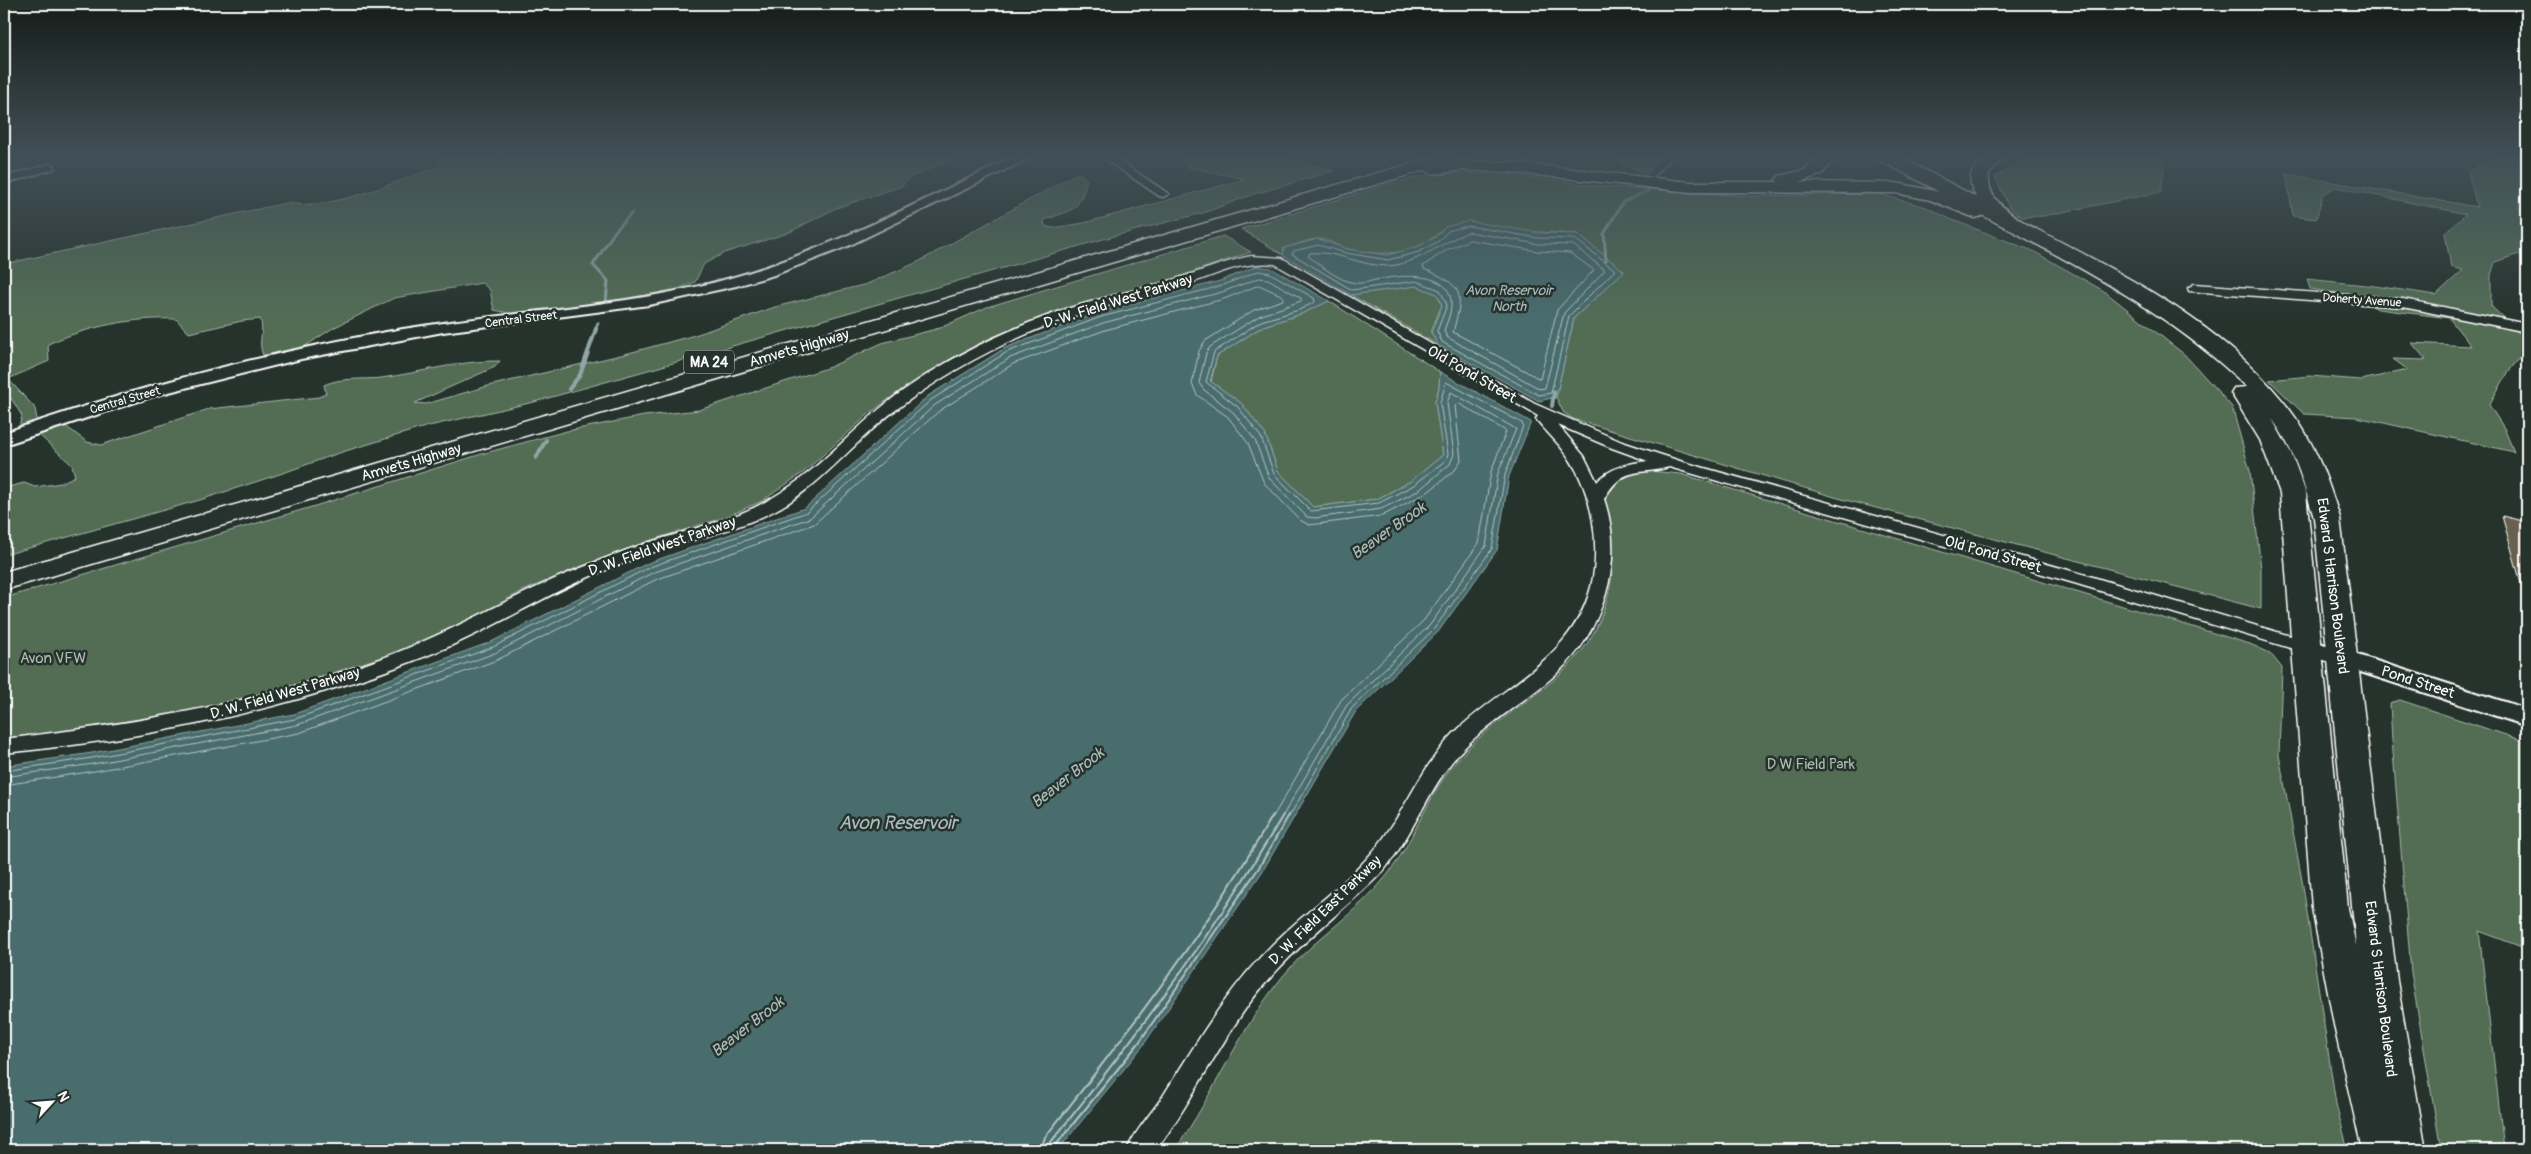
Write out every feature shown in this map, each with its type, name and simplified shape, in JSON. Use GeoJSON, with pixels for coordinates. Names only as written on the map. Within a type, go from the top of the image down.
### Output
{"type":"FeatureCollection","features":[{"type":"Feature","properties":{"kind":"main road","name":"Amvets Highway"},"geometry":{"type":"LineString","coordinates":[[4,566],[1229,211]]}},
{"type":"Feature","properties":{"kind":"main road","name":"Amvets Highway"},"geometry":{"type":"LineString","coordinates":[[4,581],[1239,211]]}},
{"type":"Feature","properties":{"kind":"main road","name":"Edward S Harrison Boulevard"},"geometry":{"type":"LineString","coordinates":[[1988,211],[2119,281],[2185,322],[2242,369],[2283,417],[2313,466],[2322,492],[2343,658],[2378,981],[2405,1150]]}},
{"type":"Feature","properties":{"kind":"main road"},"geometry":{"type":"LineString","coordinates":[[1998,211],[2018,227]]}},
{"type":"Feature","properties":{"kind":"main road","name":"Edward S Harrison Boulevard"},"geometry":{"type":"LineString","coordinates":[[1975,212],[2096,278],[2147,309],[2199,349],[2242,394],[2275,442],[2286,467],[2293,493],[2330,908],[2354,1030],[2383,1150]]}},
{"type":"Feature","properties":{"kind":"street","name":"Central Street"},"geometry":{"type":"LineString","coordinates":[[4,440],[133,397],[334,347],[422,331],[632,304],[743,280],[802,261],[842,245],[913,211]]}},
{"type":"Feature","properties":{"kind":"street","name":"D. W. Field West Parkway"},"geometry":{"type":"LineString","coordinates":[[4,746],[82,738],[168,724],[266,702],[379,666],[450,638],[581,574],[657,546],[719,527],[764,509],[808,481],[864,428],[903,398],[961,361],[1007,337],[1088,307],[1184,282],[1244,260],[1266,258],[1278,261]]}},
{"type":"Feature","properties":{"kind":"street","name":"Old Pond Street"},"geometry":{"type":"LineString","coordinates":[[1278,261],[1530,407],[1587,434],[1677,465],[2080,579],[2307,647]]}},
{"type":"Feature","properties":{"kind":"street","name":"Doherty Avenue"},"geometry":{"type":"LineString","coordinates":[[2194,288],[2402,303],[2527,328]]}},
{"type":"Feature","properties":{"kind":"street","name":"D. W. Field East Parkway"},"geometry":{"type":"LineString","coordinates":[[1140,1150],[1177,1100],[1209,1042],[1228,1013],[1269,962],[1362,879],[1380,859],[1407,822],[1444,758],[1458,742],[1553,666],[1579,634],[1592,611],[1604,555],[1597,497],[1561,437],[1530,407]]}},
{"type":"Feature","properties":{"kind":"street","name":"Old Pond Street"},"geometry":{"type":"LineString","coordinates":[[1597,497],[1602,485],[1616,474],[1642,466],[1677,465]]}},
{"type":"Feature","properties":{"kind":"street","name":"Pond Street"},"geometry":{"type":"LineString","coordinates":[[2307,647],[2527,718]]}},
{"type":"Feature","properties":{"kind":"green space"},"geometry":{"type":"Polygon","coordinates":[[[250,211],[831,211],[788,233],[724,253],[704,264],[695,282],[676,290],[581,308],[523,316],[494,310],[490,290],[482,283],[394,298],[333,328],[304,347],[279,354],[263,355],[261,350],[262,328],[260,319],[242,321],[189,333],[176,319],[144,320],[94,328],[48,344],[49,361],[8,379],[35,408],[37,420],[29,425],[19,427],[22,416],[11,398],[4,398],[4,264],[250,211]]]}},
{"type":"Feature","properties":{"kind":"green space"},"geometry":{"type":"Polygon","coordinates":[[[1010,211],[1068,211],[1044,220],[1045,226],[1052,228],[1084,223],[1128,211],[1209,211],[1114,236],[534,402],[425,427],[339,453],[200,500],[4,555],[4,488],[24,483],[35,487],[61,483],[75,476],[72,465],[38,434],[64,425],[87,442],[101,445],[209,409],[319,397],[326,393],[324,385],[331,382],[381,378],[455,365],[500,361],[495,367],[415,403],[426,404],[488,386],[625,354],[695,335],[775,307],[867,284],[918,262],[1010,211]]]}},
{"type":"Feature","properties":{"kind":"green space"},"geometry":{"type":"Polygon","coordinates":[[[1301,211],[1934,211],[2033,251],[2104,291],[2185,355],[2232,407],[2250,471],[2261,569],[2261,609],[1838,498],[1573,419],[1563,412],[1556,397],[1574,318],[1624,271],[1577,234],[1445,227],[1424,244],[1400,252],[1361,252],[1318,239],[1284,248],[1283,255],[1241,229],[1301,211]]]}},
{"type":"Feature","properties":{"kind":"green space"},"geometry":{"type":"Polygon","coordinates":[[[2014,211],[2068,211],[2043,216],[2022,217],[2014,211]]]}},
{"type":"Feature","properties":{"kind":"green space"},"geometry":{"type":"Polygon","coordinates":[[[2292,211],[2318,211],[2316,219],[2293,216],[2292,211]]]}},
{"type":"Feature","properties":{"kind":"green space"},"geometry":{"type":"Polygon","coordinates":[[[2451,211],[2523,211],[2527,214],[2527,255],[2516,255],[2495,262],[2491,275],[2491,306],[2520,334],[2524,353],[2509,371],[2489,405],[2504,428],[2514,452],[2357,417],[2304,414],[2269,380],[2310,376],[2361,380],[2408,370],[2393,359],[2426,360],[2412,343],[2471,346],[2449,318],[2378,309],[2350,295],[2310,289],[2307,279],[2436,295],[2463,270],[2451,267],[2445,233],[2466,214],[2451,211]]]}},
{"type":"Feature","properties":{"kind":"green space","name":"Avon VFW"},"geometry":{"type":"Polygon","coordinates":[[[1223,236],[1251,252],[1172,279],[1064,308],[988,339],[952,358],[901,390],[869,414],[804,472],[762,501],[723,518],[648,541],[572,570],[521,592],[453,628],[393,653],[300,684],[186,712],[54,733],[4,738],[4,598],[315,506],[485,453],[567,431],[644,416],[699,410],[830,367],[882,343],[940,328],[987,307],[1223,236]]]}},
{"type":"Feature","properties":{"kind":"green space"},"geometry":{"type":"Polygon","coordinates":[[[1416,286],[1437,294],[1442,305],[1431,332],[1438,345],[1351,295],[1416,286]]]}},
{"type":"Feature","properties":{"kind":"green space"},"geometry":{"type":"Polygon","coordinates":[[[1329,301],[1440,372],[1439,388],[1435,402],[1443,455],[1411,481],[1377,499],[1313,507],[1278,471],[1265,434],[1241,403],[1211,382],[1217,356],[1263,326],[1301,314],[1329,301]]]}},
{"type":"Feature","properties":{"kind":"green space","name":"D W Field Park"},"geometry":{"type":"Polygon","coordinates":[[[1650,471],[1681,474],[2250,644],[2270,653],[2282,668],[2279,755],[2303,886],[2336,1104],[2348,1150],[1175,1150],[1267,997],[1295,962],[1363,901],[1388,874],[1407,846],[1438,786],[1458,759],[1492,727],[1549,684],[1567,668],[1582,650],[1600,620],[1608,598],[1612,574],[1613,562],[1606,511],[1606,495],[1625,478],[1637,473],[1650,471]]]}},
{"type":"Feature","properties":{"kind":"green space"},"geometry":{"type":"Polygon","coordinates":[[[2400,700],[2527,742],[2527,949],[2479,931],[2504,1150],[2441,1150],[2411,972],[2390,703],[2400,700]]]}},
{"type":"Feature","properties":{"kind":"water","name":"Avon Reservoir North"},"geometry":{"type":"Polygon","coordinates":[[[1468,221],[1539,233],[1577,234],[1624,271],[1574,318],[1556,397],[1539,401],[1438,345],[1431,332],[1442,305],[1437,294],[1416,286],[1351,295],[1283,255],[1284,248],[1318,239],[1347,249],[1387,255],[1417,247],[1436,237],[1445,227],[1468,221]]]}},
{"type":"Feature","properties":{"kind":"water","name":"Avon Reservoir"},"geometry":{"type":"Polygon","coordinates":[[[1257,266],[1271,268],[1329,301],[1301,314],[1263,326],[1217,356],[1210,381],[1241,403],[1265,434],[1278,471],[1313,507],[1377,499],[1411,481],[1443,455],[1435,402],[1439,388],[1440,372],[1531,422],[1509,476],[1497,550],[1438,632],[1356,711],[1262,872],[1142,1047],[1058,1150],[4,1150],[4,766],[92,753],[294,714],[491,642],[648,563],[805,508],[928,396],[1005,348],[1100,312],[1220,281],[1257,266]]]}},
{"type":"Feature","properties":{"kind":"building"},"geometry":{"type":"Polygon","coordinates":[[[2502,516],[2527,522],[2527,594],[2524,594],[2502,516]]]}},
{"type":"Feature","properties":{"kind":"waterway","name":"Beaver Brook"},"geometry":{"type":"LineString","coordinates":[[1606,261],[1604,234],[1618,211]]}},
{"type":"Feature","properties":{"kind":"waterway"},"geometry":{"type":"LineString","coordinates":[[606,302],[608,281],[593,265],[615,231],[632,213]]}},
{"type":"Feature","properties":{"kind":"waterway"},"geometry":{"type":"LineString","coordinates":[[595,330],[598,323]]}},
{"type":"Feature","properties":{"kind":"waterway"},"geometry":{"type":"LineString","coordinates":[[569,389],[580,375],[596,329]]}},
{"type":"Feature","properties":{"kind":"waterway","name":"Beaver Brook"},"geometry":{"type":"LineString","coordinates":[[1552,406],[1554,392]]}},
{"type":"Feature","properties":{"kind":"waterway"},"geometry":{"type":"LineString","coordinates":[[536,458],[546,440]]}}]}
